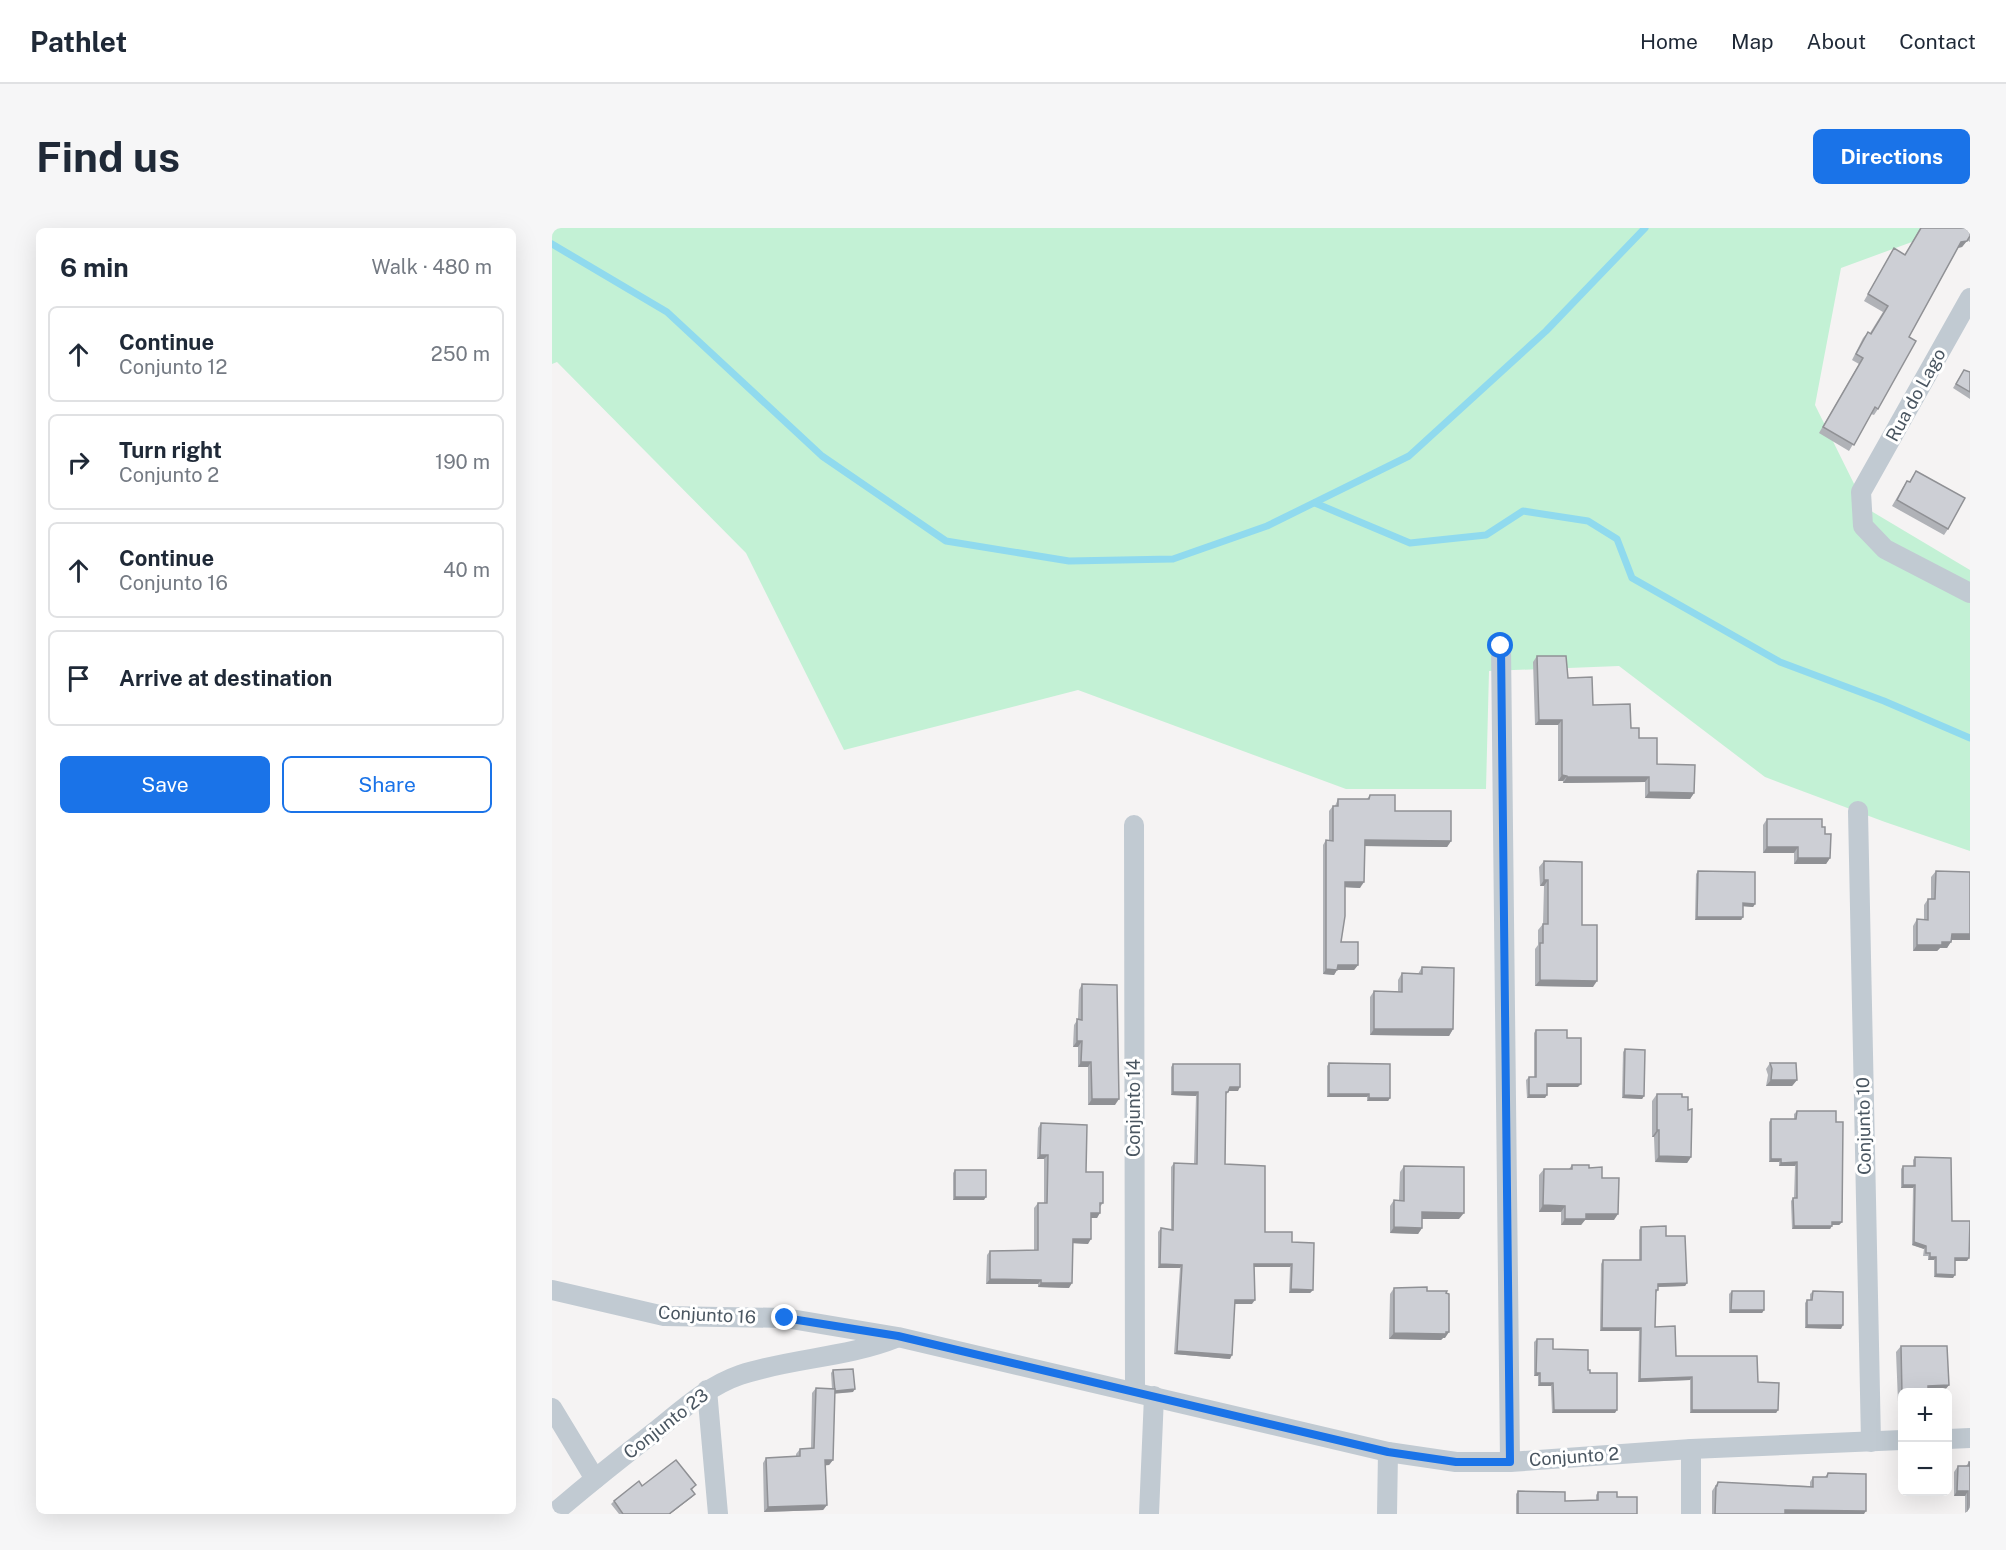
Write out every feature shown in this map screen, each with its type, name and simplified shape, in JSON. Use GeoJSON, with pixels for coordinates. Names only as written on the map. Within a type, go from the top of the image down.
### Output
{"type":"FeatureCollection","features":[{"type":"Feature","properties":{"kind":"street","name":"Rua do Lago"},"geometry":{"type":"LineString","coordinates":[[1970,298],[1861,492],[1863,526],[1885,549],[1970,593]]}},
{"type":"Feature","properties":{"kind":"street"},"geometry":{"type":"LineString","coordinates":[[1501,646],[1510,1462]]}},
{"type":"Feature","properties":{"kind":"street","name":"Conjunto 10"},"geometry":{"type":"LineString","coordinates":[[1858,811],[1871,1442]]}},
{"type":"Feature","properties":{"kind":"street","name":"Conjunto 14"},"geometry":{"type":"LineString","coordinates":[[1134,825],[1135,1392]]}},
{"type":"Feature","properties":{"kind":"street","name":"Conjunto 16"},"geometry":{"type":"LineString","coordinates":[[552,1290],[664,1316],[785,1318],[898,1336]]}},
{"type":"Feature","properties":{"kind":"street","name":"Conjunto 2"},"geometry":{"type":"LineString","coordinates":[[898,1336],[1388,1452],[1456,1462],[1510,1462],[1691,1449],[1898,1440]]}},
{"type":"Feature","properties":{"kind":"street","name":"Conjunto 23"},"geometry":{"type":"LineString","coordinates":[[554,1514],[707,1390],[739,1375],[781,1364],[877,1345],[898,1336]]}},
{"type":"Feature","properties":{"kind":"street"},"geometry":{"type":"LineString","coordinates":[[707,1390],[718,1514]]}},
{"type":"Feature","properties":{"kind":"street"},"geometry":{"type":"LineString","coordinates":[[1149,1514],[1154,1396]]}},
{"type":"Feature","properties":{"kind":"street"},"geometry":{"type":"LineString","coordinates":[[552,1408],[595,1479]]}},
{"type":"Feature","properties":{"kind":"street"},"geometry":{"type":"LineString","coordinates":[[1952,1439],[1970,1438]]}},
{"type":"Feature","properties":{"kind":"street"},"geometry":{"type":"LineString","coordinates":[[1690,1514],[1691,1449]]}},
{"type":"Feature","properties":{"kind":"street"},"geometry":{"type":"LineString","coordinates":[[1388,1452],[1388,1514]]}},
{"type":"Feature","properties":{"kind":"green space"},"geometry":{"type":"Polygon","coordinates":[[[552,228],[1950,228],[1841,268],[1815,405],[1866,508],[1970,570],[1970,851],[1765,777],[1619,666],[1489,671],[1486,789],[1346,789],[1078,690],[844,750],[746,553],[557,362],[552,364],[552,228]]]}},
{"type":"Feature","properties":{"kind":"building"},"geometry":{"type":"Polygon","coordinates":[[[1921,228],[1970,228],[1970,236],[1967,241],[1961,242],[1909,337],[1916,341],[1878,409],[1875,407],[1854,445],[1823,427],[1863,358],[1856,354],[1868,332],[1871,334],[1888,306],[1868,294],[1894,248],[1905,255],[1921,228]]]}},
{"type":"Feature","properties":{"kind":"building"},"geometry":{"type":"Polygon","coordinates":[[[1964,370],[1970,372],[1970,392],[1956,384],[1964,370]]]}},
{"type":"Feature","properties":{"kind":"building"},"geometry":{"type":"Polygon","coordinates":[[[1916,471],[1965,498],[1948,529],[1897,500],[1907,481],[1910,482],[1916,471]]]}},
{"type":"Feature","properties":{"kind":"building"},"geometry":{"type":"Polygon","coordinates":[[[1537,656],[1566,656],[1568,678],[1592,677],[1593,705],[1630,704],[1631,728],[1639,728],[1639,738],[1657,738],[1657,764],[1695,765],[1694,793],[1649,792],[1649,777],[1567,777],[1562,775],[1562,720],[1539,720],[1537,656]]]}},
{"type":"Feature","properties":{"kind":"building"},"geometry":{"type":"Polygon","coordinates":[[[1370,795],[1395,795],[1395,811],[1451,811],[1451,841],[1365,840],[1364,882],[1345,882],[1345,916],[1341,942],[1358,942],[1358,965],[1338,965],[1337,970],[1326,969],[1326,840],[1333,841],[1333,806],[1338,806],[1338,799],[1369,799],[1370,795]]]}},
{"type":"Feature","properties":{"kind":"building"},"geometry":{"type":"Polygon","coordinates":[[[1767,819],[1822,819],[1825,834],[1831,834],[1830,858],[1798,858],[1798,847],[1767,847],[1767,819]]]}},
{"type":"Feature","properties":{"kind":"building"},"geometry":{"type":"Polygon","coordinates":[[[1544,861],[1582,862],[1582,925],[1597,925],[1597,981],[1540,980],[1540,943],[1543,943],[1543,924],[1548,924],[1548,880],[1544,880],[1544,861]]]}},
{"type":"Feature","properties":{"kind":"building"},"geometry":{"type":"Polygon","coordinates":[[[1698,871],[1755,872],[1755,904],[1743,903],[1743,917],[1697,917],[1698,871]]]}},
{"type":"Feature","properties":{"kind":"building"},"geometry":{"type":"Polygon","coordinates":[[[1936,871],[1970,872],[1970,934],[1952,934],[1951,942],[1942,942],[1942,945],[1917,945],[1917,919],[1928,920],[1928,899],[1935,899],[1936,871]]]}},
{"type":"Feature","properties":{"kind":"building"},"geometry":{"type":"Polygon","coordinates":[[[1422,967],[1454,968],[1453,1029],[1374,1029],[1374,991],[1402,992],[1402,973],[1422,974],[1422,967]]]}},
{"type":"Feature","properties":{"kind":"building"},"geometry":{"type":"Polygon","coordinates":[[[1082,984],[1117,985],[1119,1099],[1092,1099],[1091,1062],[1081,1062],[1082,1041],[1077,1041],[1077,1019],[1082,1020],[1082,984]]]}},
{"type":"Feature","properties":{"kind":"building"},"geometry":{"type":"Polygon","coordinates":[[[1536,1030],[1567,1030],[1567,1038],[1581,1038],[1581,1084],[1547,1084],[1547,1095],[1529,1095],[1529,1077],[1536,1077],[1536,1030]]]}},
{"type":"Feature","properties":{"kind":"building"},"geometry":{"type":"Polygon","coordinates":[[[1625,1049],[1645,1050],[1644,1096],[1624,1095],[1625,1049]]]}},
{"type":"Feature","properties":{"kind":"building"},"geometry":{"type":"Polygon","coordinates":[[[1329,1063],[1390,1064],[1390,1098],[1369,1098],[1369,1094],[1329,1094],[1329,1063]]]}},
{"type":"Feature","properties":{"kind":"building"},"geometry":{"type":"Polygon","coordinates":[[[1770,1063],[1796,1063],[1797,1080],[1771,1080],[1770,1063]]]}},
{"type":"Feature","properties":{"kind":"building"},"geometry":{"type":"Polygon","coordinates":[[[1173,1064],[1240,1064],[1240,1087],[1230,1087],[1226,1092],[1225,1164],[1265,1166],[1265,1232],[1292,1232],[1292,1242],[1314,1243],[1313,1290],[1291,1289],[1292,1264],[1254,1264],[1255,1300],[1235,1300],[1232,1355],[1177,1351],[1182,1265],[1160,1264],[1161,1228],[1173,1230],[1174,1163],[1197,1164],[1198,1092],[1173,1092],[1173,1064]]]}},
{"type":"Feature","properties":{"kind":"building"},"geometry":{"type":"Polygon","coordinates":[[[1657,1094],[1682,1094],[1682,1097],[1688,1097],[1688,1110],[1692,1109],[1691,1157],[1659,1156],[1657,1094]]]}},
{"type":"Feature","properties":{"kind":"building"},"geometry":{"type":"Polygon","coordinates":[[[1797,1111],[1836,1111],[1836,1122],[1843,1122],[1842,1222],[1832,1222],[1832,1226],[1794,1226],[1793,1198],[1797,1198],[1797,1162],[1781,1163],[1781,1159],[1771,1159],[1771,1119],[1796,1119],[1797,1111]]]}},
{"type":"Feature","properties":{"kind":"building"},"geometry":{"type":"Polygon","coordinates":[[[1041,1123],[1087,1125],[1086,1172],[1103,1172],[1103,1203],[1100,1203],[1100,1213],[1091,1213],[1091,1239],[1073,1239],[1072,1283],[990,1279],[990,1251],[1038,1250],[1038,1203],[1047,1203],[1048,1155],[1040,1155],[1041,1123]]]}},
{"type":"Feature","properties":{"kind":"building"},"geometry":{"type":"Polygon","coordinates":[[[1915,1157],[1951,1158],[1952,1221],[1970,1221],[1969,1258],[1955,1258],[1955,1275],[1936,1274],[1936,1257],[1930,1257],[1930,1253],[1926,1253],[1926,1246],[1914,1242],[1915,1185],[1903,1185],[1903,1166],[1915,1166],[1915,1157]]]}},
{"type":"Feature","properties":{"kind":"building"},"geometry":{"type":"Polygon","coordinates":[[[1572,1165],[1589,1165],[1589,1168],[1602,1167],[1602,1178],[1619,1178],[1618,1214],[1586,1214],[1586,1219],[1565,1219],[1565,1206],[1543,1205],[1544,1169],[1572,1169],[1572,1165]]]}},
{"type":"Feature","properties":{"kind":"building"},"geometry":{"type":"Polygon","coordinates":[[[1404,1166],[1464,1167],[1464,1213],[1422,1212],[1422,1228],[1394,1227],[1394,1200],[1404,1201],[1404,1166]]]}},
{"type":"Feature","properties":{"kind":"building"},"geometry":{"type":"Polygon","coordinates":[[[955,1170],[986,1170],[986,1197],[955,1197],[955,1170]]]}},
{"type":"Feature","properties":{"kind":"building"},"geometry":{"type":"Polygon","coordinates":[[[1666,1226],[1666,1236],[1685,1236],[1687,1283],[1658,1284],[1655,1327],[1675,1326],[1676,1356],[1757,1356],[1758,1382],[1779,1383],[1778,1410],[1692,1410],[1692,1377],[1640,1379],[1641,1328],[1602,1328],[1603,1260],[1641,1260],[1641,1227],[1666,1226]]]}},
{"type":"Feature","properties":{"kind":"building"},"geometry":{"type":"Polygon","coordinates":[[[1427,1287],[1427,1291],[1447,1291],[1446,1293],[1449,1294],[1449,1332],[1446,1334],[1394,1333],[1394,1288],[1427,1287]]]}},
{"type":"Feature","properties":{"kind":"building"},"geometry":{"type":"Polygon","coordinates":[[[1732,1291],[1764,1291],[1764,1310],[1731,1310],[1732,1291]]]}},
{"type":"Feature","properties":{"kind":"building"},"geometry":{"type":"Polygon","coordinates":[[[1813,1291],[1843,1292],[1843,1325],[1807,1325],[1807,1300],[1812,1300],[1813,1291]]]}},
{"type":"Feature","properties":{"kind":"building"},"geometry":{"type":"Polygon","coordinates":[[[1537,1339],[1553,1339],[1553,1349],[1588,1350],[1590,1373],[1617,1373],[1617,1410],[1554,1410],[1553,1383],[1540,1383],[1540,1373],[1536,1373],[1537,1339]]]}},
{"type":"Feature","properties":{"kind":"building"},"geometry":{"type":"Polygon","coordinates":[[[1901,1346],[1947,1346],[1949,1385],[1902,1388],[1901,1346]]]}},
{"type":"Feature","properties":{"kind":"building"},"geometry":{"type":"Polygon","coordinates":[[[853,1369],[855,1389],[835,1391],[833,1370],[853,1369]]]}},
{"type":"Feature","properties":{"kind":"building"},"geometry":{"type":"Polygon","coordinates":[[[816,1388],[835,1389],[833,1460],[825,1460],[827,1505],[768,1507],[766,1458],[800,1456],[800,1449],[814,1448],[816,1388]]]}},
{"type":"Feature","properties":{"kind":"building"},"geometry":{"type":"Polygon","coordinates":[[[676,1460],[696,1485],[691,1489],[695,1494],[669,1514],[623,1514],[614,1501],[639,1481],[642,1486],[676,1460]]]}},
{"type":"Feature","properties":{"kind":"building"},"geometry":{"type":"Polygon","coordinates":[[[1969,1462],[1970,1510],[1968,1510],[1968,1491],[1957,1491],[1958,1466],[1969,1466],[1969,1462]]]}},
{"type":"Feature","properties":{"kind":"building"},"geometry":{"type":"Polygon","coordinates":[[[1828,1473],[1866,1474],[1866,1511],[1785,1510],[1785,1514],[1715,1514],[1718,1482],[1813,1487],[1813,1477],[1827,1477],[1828,1473]]]}},
{"type":"Feature","properties":{"kind":"building"},"geometry":{"type":"Polygon","coordinates":[[[1518,1491],[1565,1492],[1565,1501],[1598,1500],[1598,1492],[1617,1492],[1617,1497],[1637,1497],[1637,1514],[1518,1514],[1518,1491]]]}},
{"type":"Feature","properties":{"kind":"waterway"},"geometry":{"type":"LineString","coordinates":[[552,244],[667,312],[822,456],[946,541],[1069,561],[1173,559],[1267,526],[1409,456],[1546,331],[1645,228]]}},
{"type":"Feature","properties":{"kind":"waterway"},"geometry":{"type":"LineString","coordinates":[[1315,503],[1410,543],[1486,535],[1523,511],[1588,521],[1617,539],[1632,578],[1780,662],[1884,701],[1970,738]]}},
{"type":"Feature","properties":{"kind":"route"},"geometry":{"type":"LineString","coordinates":[[785,1318],[898,1336],[1388,1452],[1456,1462],[1510,1462],[1501,646]]}}]}
